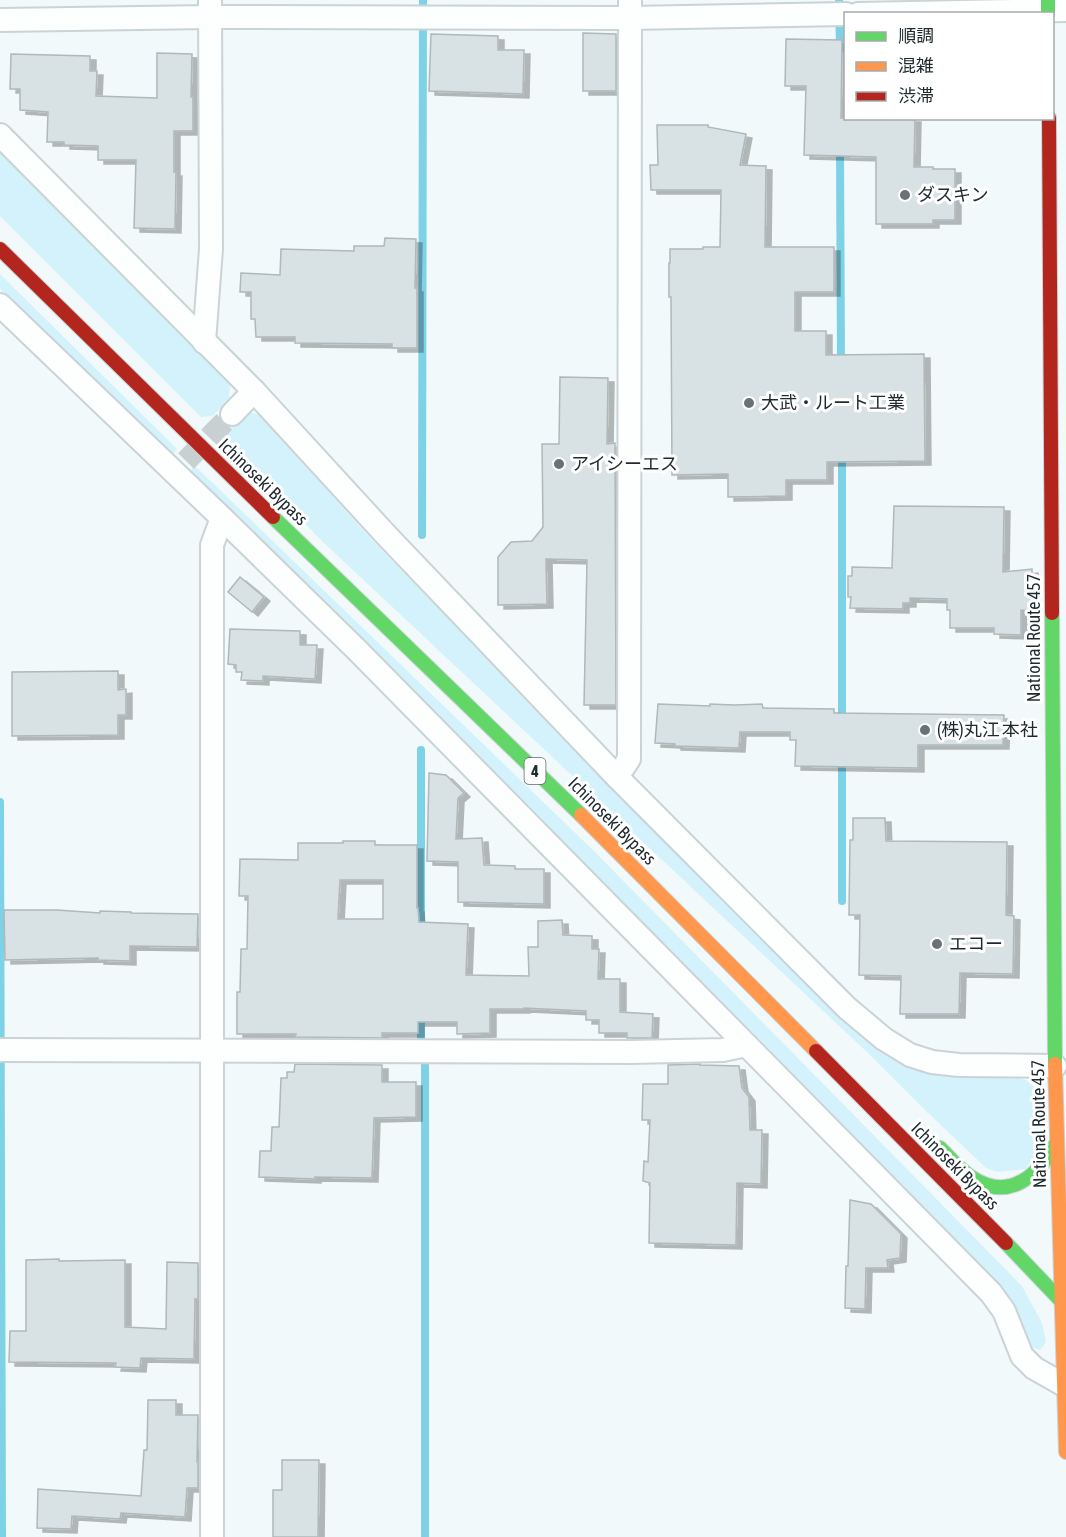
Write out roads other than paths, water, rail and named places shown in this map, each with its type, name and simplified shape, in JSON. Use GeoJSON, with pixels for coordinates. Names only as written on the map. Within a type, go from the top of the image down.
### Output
{"type":"FeatureCollection","features":[{"type":"Feature","properties":{"kind":"highway","name":"National Route 457"},"geometry":{"type":"LineString","coordinates":[[1049,120],[1054,1006],[1057,1142],[1065,1304],[1066,1452]]}},
{"type":"Feature","properties":{"kind":"highway","name":"Ichinoseki Bypass"},"geometry":{"type":"LineString","coordinates":[[0,249],[213,459],[608,841],[1065,1304]]}},
{"type":"Feature","properties":{"kind":"highway"},"geometry":{"type":"LineString","coordinates":[[608,841],[699,915],[716,932]]}},
{"type":"Feature","properties":{"kind":"highway"},"geometry":{"type":"LineString","coordinates":[[930,1139],[965,1172],[983,1183],[1003,1187],[1014,1185],[1031,1177],[1048,1159],[1057,1142]]}},
{"type":"Feature","properties":{"kind":"street"},"geometry":{"type":"LineString","coordinates":[[923,12],[1053,8]]}},
{"type":"Feature","properties":{"kind":"street"},"geometry":{"type":"LineString","coordinates":[[204,342],[211,249],[210,9]]}},
{"type":"Feature","properties":{"kind":"street"},"geometry":{"type":"LineString","coordinates":[[0,20],[210,9],[630,9],[844,14]]}},
{"type":"Feature","properties":{"kind":"street"},"geometry":{"type":"LineString","coordinates":[[617,777],[629,759],[630,9]]}},
{"type":"Feature","properties":{"kind":"street"},"geometry":{"type":"LineString","coordinates":[[0,135],[254,391],[387,536],[617,777],[839,1000],[884,1039],[910,1055],[932,1062],[958,1065],[1055,1066]]}},
{"type":"Feature","properties":{"kind":"street"},"geometry":{"type":"LineString","coordinates":[[0,305],[180,467],[222,518],[356,649],[991,1293],[1004,1311],[1022,1356],[1034,1368],[1064,1385]]}},
{"type":"Feature","properties":{"kind":"street"},"geometry":{"type":"LineString","coordinates":[[232,414],[254,391]]}},
{"type":"Feature","properties":{"kind":"street"},"geometry":{"type":"LineString","coordinates":[[212,1537],[212,545],[222,518]]}},
{"type":"Feature","properties":{"kind":"street"},"geometry":{"type":"LineString","coordinates":[[0,1050],[630,1052],[723,1050],[746,1046]]}},
{"type":"Feature","properties":{"kind":"waterway"},"geometry":{"type":"LineString","coordinates":[[422,535],[423,0]]}},
{"type":"Feature","properties":{"kind":"waterway"},"geometry":{"type":"LineString","coordinates":[[839,0],[840,49]]}},
{"type":"Feature","properties":{"kind":"waterway"},"geometry":{"type":"LineString","coordinates":[[840,148],[841,364]]}},
{"type":"Feature","properties":{"kind":"waterway"},"geometry":{"type":"LineString","coordinates":[[842,451],[842,721]]}},
{"type":"Feature","properties":{"kind":"waterway"},"geometry":{"type":"LineString","coordinates":[[421,750],[421,931]]}},
{"type":"Feature","properties":{"kind":"waterway"},"geometry":{"type":"LineString","coordinates":[[842,757],[842,901]]}},
{"type":"Feature","properties":{"kind":"waterway"},"geometry":{"type":"LineString","coordinates":[[0,802],[2,1537]]}},
{"type":"Feature","properties":{"kind":"waterway"},"geometry":{"type":"LineString","coordinates":[[421,1012],[421,1039],[425,1059],[425,1537]]}},
{"type":"Feature","properties":{"kind":"tunnel"},"geometry":{"type":"LineString","coordinates":[[186,461],[232,414]]}},
{"type":"Feature","properties":{"kind":"place","name":"ダスキン"},"geometry":{"type":"Point","coordinates":[905,195]}},
{"type":"Feature","properties":{"kind":"place","name":"大武・ルート工業"},"geometry":{"type":"Point","coordinates":[749,403]}},
{"type":"Feature","properties":{"kind":"place","name":"アイシーエス"},"geometry":{"type":"Point","coordinates":[559,464]}},
{"type":"Feature","properties":{"kind":"place","name":"(株)丸江 本社"},"geometry":{"type":"Point","coordinates":[925,730]}},
{"type":"Feature","properties":{"kind":"place","name":"エコー"},"geometry":{"type":"Point","coordinates":[937,944]}}]}
